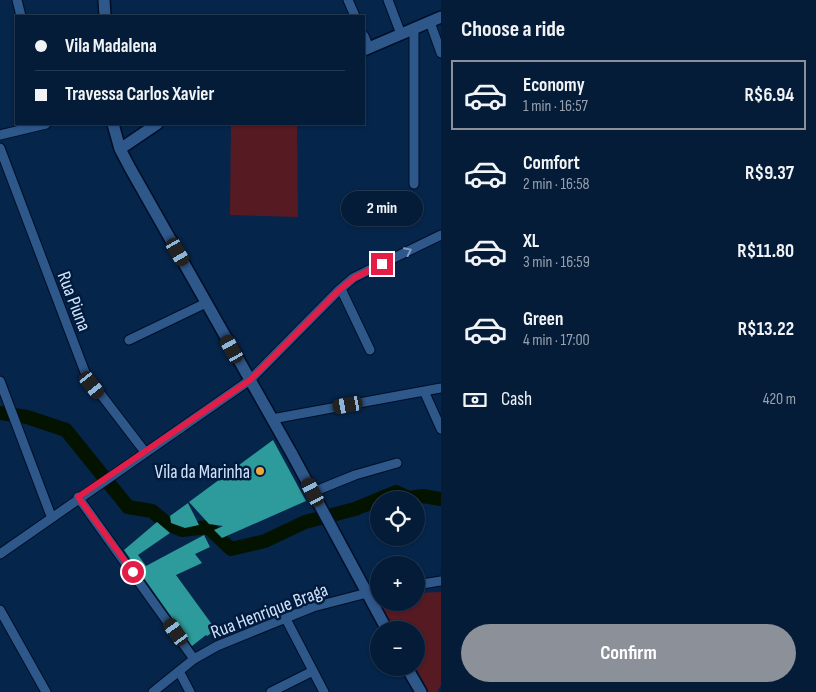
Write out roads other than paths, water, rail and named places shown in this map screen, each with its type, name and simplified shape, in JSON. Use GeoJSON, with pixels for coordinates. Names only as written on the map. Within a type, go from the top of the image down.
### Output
{"type":"FeatureCollection","features":[{"type":"Feature","properties":{"kind":"street"},"geometry":{"type":"LineString","coordinates":[[17,0],[22,15]]}},
{"type":"Feature","properties":{"kind":"street"},"geometry":{"type":"LineString","coordinates":[[104,0],[105,15]]}},
{"type":"Feature","properties":{"kind":"street"},"geometry":{"type":"LineString","coordinates":[[348,0],[355,15]]}},
{"type":"Feature","properties":{"kind":"street"},"geometry":{"type":"LineString","coordinates":[[388,0],[401,34]]}},
{"type":"Feature","properties":{"kind":"street"},"geometry":{"type":"LineString","coordinates":[[366,49],[436,20],[441,53]]}},
{"type":"Feature","properties":{"kind":"street"},"geometry":{"type":"LineString","coordinates":[[414,28],[414,184]]}},
{"type":"Feature","properties":{"kind":"street"},"geometry":{"type":"LineString","coordinates":[[0,135],[42,125]]}},
{"type":"Feature","properties":{"kind":"street"},"geometry":{"type":"LineString","coordinates":[[113,125],[120,149],[313,492],[382,621]]}},
{"type":"Feature","properties":{"kind":"street"},"geometry":{"type":"LineString","coordinates":[[120,149],[156,125]]}},
{"type":"Feature","properties":{"kind":"street","name":"Rua Piuna"},"geometry":{"type":"LineString","coordinates":[[0,148],[86,375],[145,452]]}},
{"type":"Feature","properties":{"kind":"street"},"geometry":{"type":"LineString","coordinates":[[0,554],[78,497],[250,380],[341,289],[367,270],[441,236]]}},
{"type":"Feature","properties":{"kind":"street"},"geometry":{"type":"LineString","coordinates":[[341,289],[370,350]]}},
{"type":"Feature","properties":{"kind":"street"},"geometry":{"type":"LineString","coordinates":[[129,340],[206,303]]}},
{"type":"Feature","properties":{"kind":"street"},"geometry":{"type":"LineString","coordinates":[[0,381],[51,516]]}},
{"type":"Feature","properties":{"kind":"street"},"geometry":{"type":"LineString","coordinates":[[272,419],[441,388]]}},
{"type":"Feature","properties":{"kind":"street"},"geometry":{"type":"LineString","coordinates":[[424,391],[441,429]]}},
{"type":"Feature","properties":{"kind":"street"},"geometry":{"type":"LineString","coordinates":[[313,492],[361,473],[397,463]]}},
{"type":"Feature","properties":{"kind":"street"},"geometry":{"type":"LineString","coordinates":[[78,497],[194,658]]}},
{"type":"Feature","properties":{"kind":"street"},"geometry":{"type":"LineString","coordinates":[[425,583],[441,581]]}},
{"type":"Feature","properties":{"kind":"street","name":"Rua Henrique Braga"},"geometry":{"type":"LineString","coordinates":[[153,692],[194,658],[234,639],[313,607],[370,591]]}},
{"type":"Feature","properties":{"kind":"street"},"geometry":{"type":"LineString","coordinates":[[0,610],[46,692]]}},
{"type":"Feature","properties":{"kind":"street"},"geometry":{"type":"LineString","coordinates":[[286,619],[324,692]]}},
{"type":"Feature","properties":{"kind":"street"},"geometry":{"type":"LineString","coordinates":[[179,671],[190,692]]}},
{"type":"Feature","properties":{"kind":"street"},"geometry":{"type":"LineString","coordinates":[[271,692],[313,671]]}},
{"type":"Feature","properties":{"kind":"street"},"geometry":{"type":"LineString","coordinates":[[411,676],[420,692]]}},
{"type":"Feature","properties":{"kind":"waterway"},"geometry":{"type":"LineString","coordinates":[[0,413],[27,417],[66,430],[128,507],[152,511],[169,525],[182,530],[208,527],[231,549],[265,541],[305,522],[355,509],[396,492],[409,498],[423,496],[441,499]]}},
{"type":"Feature","properties":{"kind":"place","name":"Vila da Marinha"},"geometry":{"type":"Point","coordinates":[260,471]}}]}
